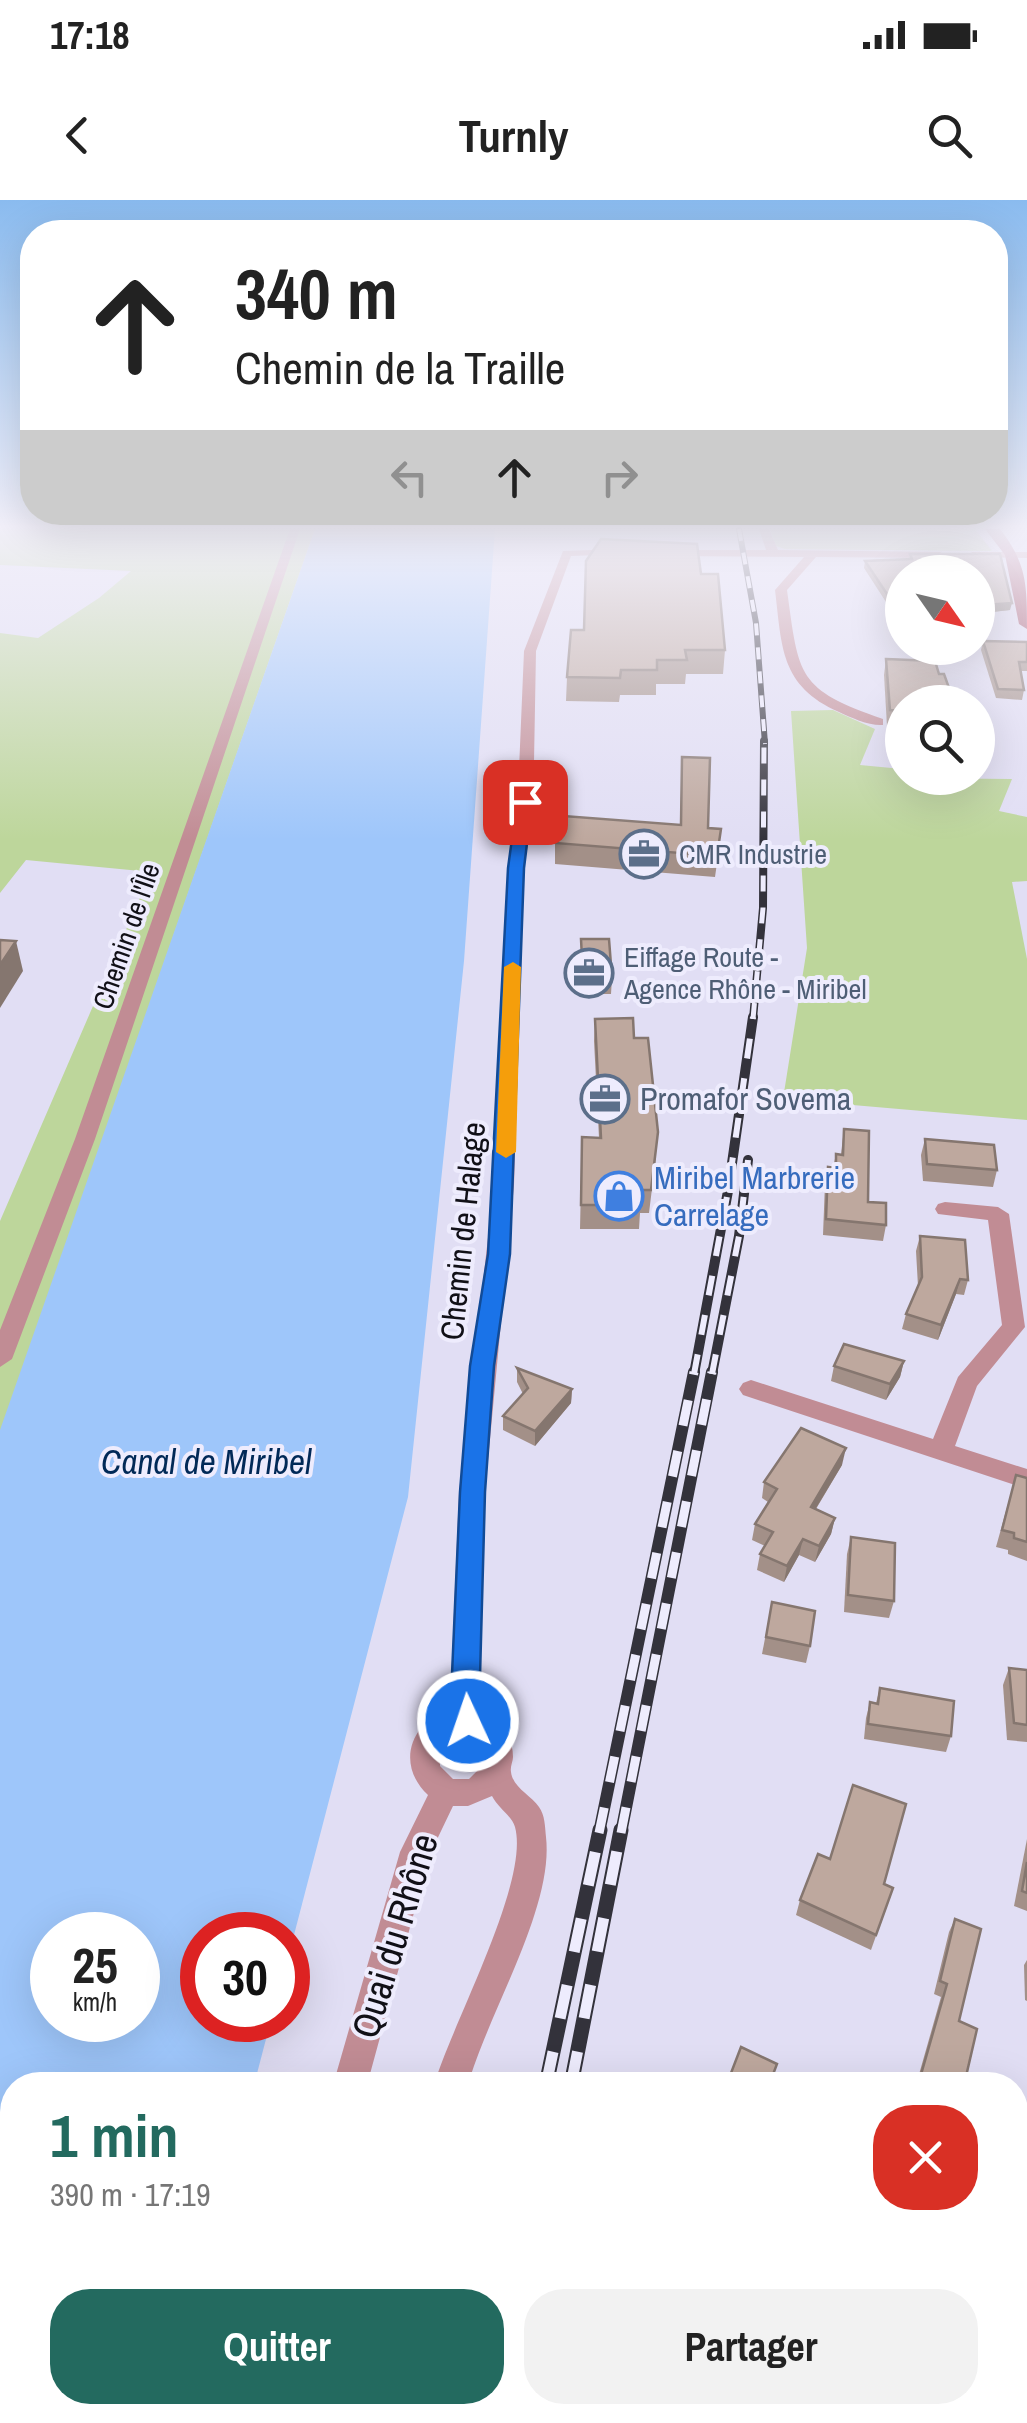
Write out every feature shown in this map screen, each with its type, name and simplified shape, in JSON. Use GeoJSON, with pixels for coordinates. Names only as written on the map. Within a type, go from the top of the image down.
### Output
{"type":"FeatureCollection","features":[{"type":"Feature","properties":{"kind":"street","name":"Chemin de l'Île"},"geometry":{"type":"LineString","coordinates":[[0,1358],[85,1139],[259,633]]}},
{"type":"Feature","properties":{"kind":"street","name":"Chemin de Halage"},"geometry":{"type":"LineString","coordinates":[[464,1720],[472,1492],[504,1184],[516,868],[525,817],[528,666],[534,633]]}},
{"type":"Feature","properties":{"kind":"street"},"geometry":{"type":"LineString","coordinates":[[787,633],[794,676],[806,692],[878,722]]}},
{"type":"Feature","properties":{"kind":"street"},"geometry":{"type":"LineString","coordinates":[[941,1452],[966,1384],[1014,1327],[998,1214],[945,1209]]}},
{"type":"Feature","properties":{"kind":"street"},"geometry":{"type":"LineString","coordinates":[[751,1389],[1027,1479]]}},
{"type":"Feature","properties":{"kind":"street"},"geometry":{"type":"LineString","coordinates":[[464,1720],[486,1728],[497,1739],[501,1761],[496,1772],[478,1788],[446,1790],[425,1772],[422,1750],[434,1730],[464,1720]]}},
{"type":"Feature","properties":{"kind":"street"},"geometry":{"type":"LineString","coordinates":[[454,2072],[462,2042],[516,1918],[532,1860],[529,1817],[507,1796],[496,1772]]}},
{"type":"Feature","properties":{"kind":"street","name":"Quai du Rhône"},"geometry":{"type":"LineString","coordinates":[[354,2072],[415,1852],[446,1790]]}},
{"type":"Feature","properties":{"kind":"green space"},"geometry":{"type":"Polygon","coordinates":[[[0,633],[38,638],[46,633],[279,633],[0,1434],[0,1221],[151,872],[26,860],[0,893],[0,633]]]}},
{"type":"Feature","properties":{"kind":"green space"},"geometry":{"type":"Polygon","coordinates":[[[833,710],[875,729],[860,765],[885,767],[885,795],[995,795],[995,779],[1012,779],[999,811],[1027,817],[1027,881],[1012,882],[1027,959],[1027,1120],[783,1099],[807,948],[791,711],[833,710]]]}},
{"type":"Feature","properties":{"kind":"water","name":"Canal de Miribel"},"geometry":{"type":"Polygon","coordinates":[[[279,633],[488,633],[464,961],[408,1497],[300,1912],[180,1912],[180,2042],[265,2042],[257,2072],[0,2072],[0,1430],[279,633]]]}},
{"type":"Feature","properties":{"kind":"building"},"geometry":{"type":"Polygon","coordinates":[[[571,633],[723,633],[725,650],[685,650],[687,660],[657,660],[657,670],[621,670],[620,678],[567,677],[571,633]]]}},
{"type":"Feature","properties":{"kind":"building"},"geometry":{"type":"Polygon","coordinates":[[[995,641],[1027,642],[1027,662],[1019,662],[1024,690],[998,689],[990,665],[995,665],[995,641]]]}},
{"type":"Feature","properties":{"kind":"building"},"geometry":{"type":"Polygon","coordinates":[[[886,665],[936,665],[948,685],[888,685],[886,665]]]}},
{"type":"Feature","properties":{"kind":"building"},"geometry":{"type":"Polygon","coordinates":[[[682,757],[710,758],[708,828],[721,829],[717,856],[555,843],[564,816],[681,825],[682,757]]]}},
{"type":"Feature","properties":{"kind":"building"},"geometry":{"type":"Polygon","coordinates":[[[581,939],[609,939],[612,978],[583,978],[581,939]]]}},
{"type":"Feature","properties":{"kind":"building"},"geometry":{"type":"Polygon","coordinates":[[[0,940],[16,941],[0,965],[0,940]]]}},
{"type":"Feature","properties":{"kind":"building"},"geometry":{"type":"Polygon","coordinates":[[[633,1018],[634,1038],[648,1038],[658,1132],[651,1190],[640,1190],[641,1205],[581,1205],[582,1137],[601,1138],[595,1019],[633,1018]]]}},
{"type":"Feature","properties":{"kind":"building"},"geometry":{"type":"Polygon","coordinates":[[[844,1129],[869,1131],[868,1202],[886,1203],[886,1225],[826,1219],[828,1167],[836,1168],[836,1154],[843,1155],[844,1129]]]}},
{"type":"Feature","properties":{"kind":"building"},"geometry":{"type":"Polygon","coordinates":[[[925,1139],[994,1145],[997,1170],[927,1164],[925,1139]]]}},
{"type":"Feature","properties":{"kind":"building"},"geometry":{"type":"Polygon","coordinates":[[[920,1236],[965,1240],[968,1280],[960,1279],[941,1325],[906,1314],[922,1277],[920,1236]]]}},
{"type":"Feature","properties":{"kind":"building"},"geometry":{"type":"Polygon","coordinates":[[[844,1344],[904,1361],[890,1384],[834,1366],[844,1344]]]}},
{"type":"Feature","properties":{"kind":"building"},"geometry":{"type":"Polygon","coordinates":[[[517,1368],[572,1389],[535,1431],[503,1416],[528,1388],[517,1368]]]}},
{"type":"Feature","properties":{"kind":"building"},"geometry":{"type":"Polygon","coordinates":[[[801,1428],[846,1448],[811,1507],[835,1518],[819,1546],[803,1539],[787,1566],[760,1554],[773,1532],[755,1524],[777,1489],[764,1482],[801,1428]]]}},
{"type":"Feature","properties":{"kind":"building"},"geometry":{"type":"Polygon","coordinates":[[[1016,1475],[1027,1478],[1027,1542],[1002,1530],[1016,1475]]]}},
{"type":"Feature","properties":{"kind":"building"},"geometry":{"type":"Polygon","coordinates":[[[851,1537],[895,1543],[894,1601],[848,1595],[851,1537]]]}},
{"type":"Feature","properties":{"kind":"building"},"geometry":{"type":"Polygon","coordinates":[[[772,1602],[815,1611],[810,1646],[766,1637],[772,1602]]]}},
{"type":"Feature","properties":{"kind":"building"},"geometry":{"type":"Polygon","coordinates":[[[1009,1668],[1027,1670],[1027,1725],[1014,1723],[1009,1668]]]}},
{"type":"Feature","properties":{"kind":"building"},"geometry":{"type":"Polygon","coordinates":[[[880,1688],[954,1701],[951,1736],[868,1724],[870,1702],[878,1704],[880,1688]]]}},
{"type":"Feature","properties":{"kind":"building"},"geometry":{"type":"Polygon","coordinates":[[[853,1785],[906,1804],[884,1884],[893,1888],[876,1935],[800,1900],[818,1854],[830,1859],[853,1785]]]}},
{"type":"Feature","properties":{"kind":"building"},"geometry":{"type":"Polygon","coordinates":[[[1027,1862],[1027,1893],[1022,1891],[1027,1862]]]}},
{"type":"Feature","properties":{"kind":"building"},"geometry":{"type":"Polygon","coordinates":[[[955,1919],[981,1929],[959,2021],[977,2029],[967,2072],[922,2072],[947,1984],[940,1981],[955,1919]]]}},
{"type":"Feature","properties":{"kind":"building"},"geometry":{"type":"Polygon","coordinates":[[[741,2047],[777,2064],[774,2072],[731,2072],[741,2047]]]}},
{"type":"Feature","properties":{"kind":"railway"},"geometry":{"type":"LineString","coordinates":[[757,633],[765,744]]}},
{"type":"Feature","properties":{"kind":"railway"},"geometry":{"type":"LineString","coordinates":[[753,1019],[763,908],[764,741]]}},
{"type":"Feature","properties":{"kind":"railway"},"geometry":{"type":"LineString","coordinates":[[694,1374],[728,1191],[753,1017]]}},
{"type":"Feature","properties":{"kind":"railway"},"geometry":{"type":"LineString","coordinates":[[712,1374],[739,1236],[748,1160]]}},
{"type":"Feature","properties":{"kind":"railway"},"geometry":{"type":"LineString","coordinates":[[599,1833],[694,1372]]}},
{"type":"Feature","properties":{"kind":"railway"},"geometry":{"type":"LineString","coordinates":[[621,1833],[712,1372]]}},
{"type":"Feature","properties":{"kind":"railway"},"geometry":{"type":"LineString","coordinates":[[549,2072],[600,1830]]}},
{"type":"Feature","properties":{"kind":"railway"},"geometry":{"type":"LineString","coordinates":[[574,2072],[621,1830]]}},
{"type":"Feature","properties":{"kind":"slow traffic"},"geometry":{"type":"LineString","coordinates":[[506,1152],[513,967]]}},
{"type":"Feature","properties":{"kind":"place","name":"CMR Industrie"},"geometry":{"type":"Point","coordinates":[644,854]}},
{"type":"Feature","properties":{"kind":"place","name":"Eiffage Route - Agence Rhône - Miribel"},"geometry":{"type":"Point","coordinates":[589,973]}},
{"type":"Feature","properties":{"kind":"place","name":"Promafor Sovema"},"geometry":{"type":"Point","coordinates":[605,1099]}},
{"type":"Feature","properties":{"kind":"place","name":"Miribel Marbrerie Carrelage"},"geometry":{"type":"Point","coordinates":[619,1196]}},
{"type":"Feature","properties":{"kind":"route"},"geometry":{"type":"LineString","coordinates":[[468,1721],[464,1720],[472,1492],[482,1366],[499,1254],[512,1036],[516,868],[525,802]]}}]}
